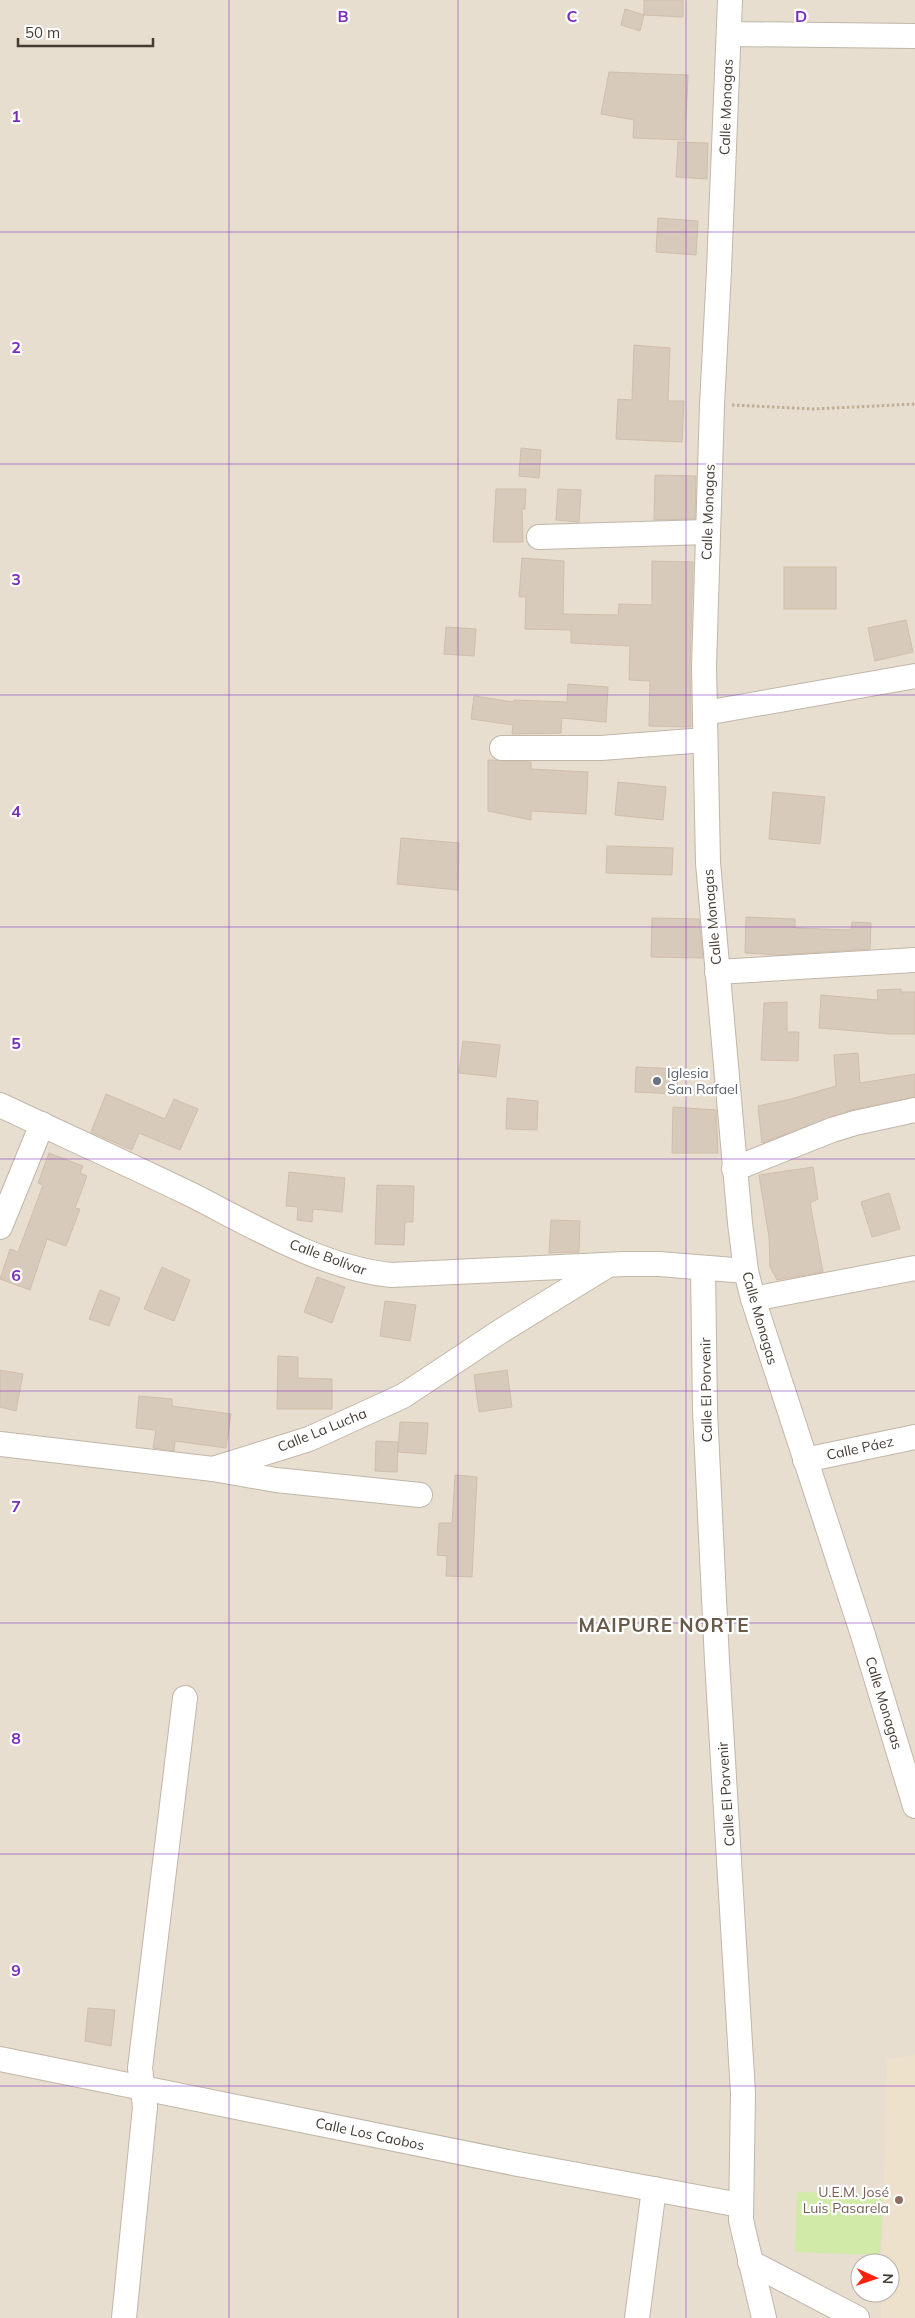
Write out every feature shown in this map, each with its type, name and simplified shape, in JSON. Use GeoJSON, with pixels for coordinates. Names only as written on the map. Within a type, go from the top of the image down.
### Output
{"type":"FeatureCollection","features":[{"type":"Feature","properties":{"kind":"street","name":"Calle Monagas"},"geometry":{"type":"LineString","coordinates":[[730,0],[707,532],[705,740],[708,863],[734,1169],[746,1271],[753,1299],[863,1634],[915,1806]]}},
{"type":"Feature","properties":{"kind":"street"},"geometry":{"type":"LineString","coordinates":[[729,34],[915,36]]}},
{"type":"Feature","properties":{"kind":"street"},"geometry":{"type":"LineString","coordinates":[[539,537],[707,532]]}},
{"type":"Feature","properties":{"kind":"street"},"geometry":{"type":"LineString","coordinates":[[705,713],[915,676]]}},
{"type":"Feature","properties":{"kind":"street"},"geometry":{"type":"LineString","coordinates":[[502,748],[601,748],[705,740]]}},
{"type":"Feature","properties":{"kind":"street"},"geometry":{"type":"LineString","coordinates":[[717,972],[915,960]]}},
{"type":"Feature","properties":{"kind":"street","name":"Calle Bolívar"},"geometry":{"type":"LineString","coordinates":[[0,1105],[289,1243],[354,1270],[390,1275],[659,1264],[746,1271]]}},
{"type":"Feature","properties":{"kind":"street"},"geometry":{"type":"LineString","coordinates":[[734,1169],[847,1125],[915,1110]]}},
{"type":"Feature","properties":{"kind":"street"},"geometry":{"type":"LineString","coordinates":[[0,1227],[42,1124]]}},
{"type":"Feature","properties":{"kind":"street","name":"Calle La Lucha"},"geometry":{"type":"LineString","coordinates":[[0,1444],[213,1469],[309,1439],[403,1396],[500,1331],[608,1265]]}},
{"type":"Feature","properties":{"kind":"street","name":"Calle El Porvenir"},"geometry":{"type":"LineString","coordinates":[[703,1268],[705,1410],[717,1661],[743,2093],[740,2205],[741,2220],[764,2318]]}},
{"type":"Feature","properties":{"kind":"street"},"geometry":{"type":"LineString","coordinates":[[753,1299],[915,1268]]}},
{"type":"Feature","properties":{"kind":"street","name":"Calle Páez"},"geometry":{"type":"LineString","coordinates":[[805,1460],[915,1437]]}},
{"type":"Feature","properties":{"kind":"street"},"geometry":{"type":"LineString","coordinates":[[213,1469],[276,1480],[420,1495]]}},
{"type":"Feature","properties":{"kind":"street"},"geometry":{"type":"LineString","coordinates":[[124,2318],[145,2107],[140,2068],[185,1698]]}},
{"type":"Feature","properties":{"kind":"street","name":"Calle Los Caobos"},"geometry":{"type":"LineString","coordinates":[[0,2059],[518,2164],[740,2205]]}},
{"type":"Feature","properties":{"kind":"street"},"geometry":{"type":"LineString","coordinates":[[637,2318],[654,2189]]}},
{"type":"Feature","properties":{"kind":"street"},"geometry":{"type":"LineString","coordinates":[[750,2262],[857,2318]]}},
{"type":"Feature","properties":{"kind":"path"},"geometry":{"type":"LineString","coordinates":[[712,405],[814,409],[915,404]]}},
{"type":"Feature","properties":{"kind":"shaded area"},"geometry":{"type":"Polygon","coordinates":[[[0,0],[915,0],[915,2318],[0,2318],[0,0]]]}},
{"type":"Feature","properties":{"kind":"shaded area","name":"U.E.M. José Luis Pasarela"},"geometry":{"type":"Polygon","coordinates":[[[915,2055],[915,2318],[881,2318],[882,2303],[900,2303],[900,2253],[882,2253],[887,2060],[915,2055]]]}},
{"type":"Feature","properties":{"kind":"green space"},"geometry":{"type":"Polygon","coordinates":[[[797,2192],[883,2195],[880,2253],[795,2252],[797,2192]]]}},
{"type":"Feature","properties":{"kind":"building"},"geometry":{"type":"Polygon","coordinates":[[[644,0],[683,0],[683,17],[644,15],[644,0]]]}},
{"type":"Feature","properties":{"kind":"building"},"geometry":{"type":"Polygon","coordinates":[[[625,9],[644,15],[640,31],[621,25],[625,9]]]}},
{"type":"Feature","properties":{"kind":"building"},"geometry":{"type":"Polygon","coordinates":[[[609,72],[688,75],[685,140],[633,138],[634,120],[601,114],[609,72]]]}},
{"type":"Feature","properties":{"kind":"building"},"geometry":{"type":"Polygon","coordinates":[[[678,142],[708,143],[707,179],[676,177],[678,142]]]}},
{"type":"Feature","properties":{"kind":"building"},"geometry":{"type":"Polygon","coordinates":[[[658,218],[698,221],[696,255],[656,252],[658,218]]]}},
{"type":"Feature","properties":{"kind":"building"},"geometry":{"type":"Polygon","coordinates":[[[634,345],[670,348],[668,401],[684,401],[682,442],[616,439],[618,399],[632,400],[634,345]]]}},
{"type":"Feature","properties":{"kind":"building"},"geometry":{"type":"Polygon","coordinates":[[[521,448],[541,450],[539,478],[519,476],[521,448]]]}},
{"type":"Feature","properties":{"kind":"building"},"geometry":{"type":"Polygon","coordinates":[[[655,475],[696,476],[695,519],[654,520],[655,475]]]}},
{"type":"Feature","properties":{"kind":"building"},"geometry":{"type":"Polygon","coordinates":[[[496,489],[526,489],[525,509],[522,509],[523,542],[493,542],[496,489]]]}},
{"type":"Feature","properties":{"kind":"building"},"geometry":{"type":"Polygon","coordinates":[[[558,489],[581,490],[579,522],[556,520],[558,489]]]}},
{"type":"Feature","properties":{"kind":"building"},"geometry":{"type":"Polygon","coordinates":[[[522,558],[564,561],[563,614],[618,615],[619,604],[652,605],[652,561],[693,562],[690,667],[691,727],[649,726],[650,681],[629,680],[630,646],[571,643],[571,630],[525,629],[526,597],[519,597],[522,558]]]}},
{"type":"Feature","properties":{"kind":"building"},"geometry":{"type":"Polygon","coordinates":[[[784,567],[836,567],[836,609],[784,609],[784,567]]]}},
{"type":"Feature","properties":{"kind":"building"},"geometry":{"type":"Polygon","coordinates":[[[906,620],[913,652],[875,661],[868,628],[906,620]]]}},
{"type":"Feature","properties":{"kind":"building"},"geometry":{"type":"Polygon","coordinates":[[[446,627],[476,629],[474,656],[444,654],[446,627]]]}},
{"type":"Feature","properties":{"kind":"building"},"geometry":{"type":"Polygon","coordinates":[[[568,684],[608,687],[606,722],[562,718],[561,733],[512,734],[513,725],[471,719],[474,696],[514,702],[514,700],[567,702],[568,684]]]}},
{"type":"Feature","properties":{"kind":"building"},"geometry":{"type":"Polygon","coordinates":[[[488,760],[531,762],[531,769],[588,772],[586,814],[531,811],[531,820],[488,811],[488,760]]]}},
{"type":"Feature","properties":{"kind":"building"},"geometry":{"type":"Polygon","coordinates":[[[618,782],[666,787],[663,820],[615,815],[618,782]]]}},
{"type":"Feature","properties":{"kind":"building"},"geometry":{"type":"Polygon","coordinates":[[[773,792],[825,797],[820,844],[769,839],[773,792]]]}},
{"type":"Feature","properties":{"kind":"building"},"geometry":{"type":"Polygon","coordinates":[[[401,838],[459,843],[458,890],[397,884],[401,838]]]}},
{"type":"Feature","properties":{"kind":"building"},"geometry":{"type":"Polygon","coordinates":[[[607,846],[673,848],[672,875],[606,873],[607,846]]]}},
{"type":"Feature","properties":{"kind":"building"},"geometry":{"type":"Polygon","coordinates":[[[746,917],[795,919],[795,928],[851,930],[852,922],[871,923],[870,949],[778,955],[745,953],[746,917]]]}},
{"type":"Feature","properties":{"kind":"building"},"geometry":{"type":"Polygon","coordinates":[[[652,918],[699,919],[703,958],[651,957],[652,918]]]}},
{"type":"Feature","properties":{"kind":"building"},"geometry":{"type":"Polygon","coordinates":[[[901,989],[901,992],[915,992],[915,1034],[819,1028],[821,995],[878,1000],[877,990],[901,989]]]}},
{"type":"Feature","properties":{"kind":"building"},"geometry":{"type":"Polygon","coordinates":[[[787,1002],[787,1032],[799,1032],[798,1061],[761,1060],[764,1003],[787,1002]]]}},
{"type":"Feature","properties":{"kind":"building"},"geometry":{"type":"Polygon","coordinates":[[[463,1041],[500,1045],[496,1077],[459,1073],[463,1041]]]}},
{"type":"Feature","properties":{"kind":"building"},"geometry":{"type":"Polygon","coordinates":[[[858,1053],[860,1083],[915,1074],[915,1097],[851,1110],[762,1143],[758,1106],[836,1086],[834,1055],[858,1053]]]}},
{"type":"Feature","properties":{"kind":"building","name":"Iglesia San Rafael"},"geometry":{"type":"Polygon","coordinates":[[[636,1067],[678,1069],[677,1094],[635,1092],[636,1067]]]}},
{"type":"Feature","properties":{"kind":"building"},"geometry":{"type":"Polygon","coordinates":[[[106,1094],[165,1119],[174,1099],[198,1109],[180,1150],[139,1133],[132,1150],[91,1132],[106,1094]]]}},
{"type":"Feature","properties":{"kind":"building"},"geometry":{"type":"Polygon","coordinates":[[[507,1098],[538,1101],[537,1130],[506,1129],[507,1098]]]}},
{"type":"Feature","properties":{"kind":"building"},"geometry":{"type":"Polygon","coordinates":[[[673,1107],[716,1110],[718,1153],[672,1153],[673,1107]]]}},
{"type":"Feature","properties":{"kind":"building"},"geometry":{"type":"Polygon","coordinates":[[[49,1153],[83,1166],[80,1173],[87,1176],[75,1208],[80,1209],[66,1246],[47,1239],[30,1290],[0,1279],[10,1249],[18,1252],[43,1185],[38,1183],[49,1153]]]}},
{"type":"Feature","properties":{"kind":"building"},"geometry":{"type":"Polygon","coordinates":[[[813,1167],[818,1199],[810,1203],[823,1272],[777,1280],[770,1267],[769,1237],[759,1175],[813,1167]]]}},
{"type":"Feature","properties":{"kind":"building"},"geometry":{"type":"Polygon","coordinates":[[[289,1172],[345,1178],[342,1212],[313,1209],[312,1222],[297,1220],[298,1207],[286,1206],[289,1172]]]}},
{"type":"Feature","properties":{"kind":"building"},"geometry":{"type":"Polygon","coordinates":[[[377,1185],[414,1186],[413,1222],[405,1222],[404,1245],[375,1244],[377,1185]]]}},
{"type":"Feature","properties":{"kind":"building"},"geometry":{"type":"Polygon","coordinates":[[[889,1193],[900,1229],[872,1237],[861,1202],[889,1193]]]}},
{"type":"Feature","properties":{"kind":"building"},"geometry":{"type":"Polygon","coordinates":[[[551,1220],[580,1221],[579,1252],[549,1253],[551,1220]]]}},
{"type":"Feature","properties":{"kind":"building"},"geometry":{"type":"Polygon","coordinates":[[[162,1267],[190,1280],[174,1321],[144,1309],[162,1267]]]}},
{"type":"Feature","properties":{"kind":"building"},"geometry":{"type":"Polygon","coordinates":[[[317,1277],[345,1287],[332,1323],[304,1312],[317,1277]]]}},
{"type":"Feature","properties":{"kind":"building"},"geometry":{"type":"Polygon","coordinates":[[[100,1290],[120,1298],[109,1326],[89,1319],[100,1290]]]}},
{"type":"Feature","properties":{"kind":"building"},"geometry":{"type":"Polygon","coordinates":[[[385,1301],[416,1305],[410,1341],[380,1336],[385,1301]]]}},
{"type":"Feature","properties":{"kind":"building"},"geometry":{"type":"Polygon","coordinates":[[[278,1356],[298,1357],[298,1378],[332,1379],[332,1409],[277,1409],[278,1356]]]}},
{"type":"Feature","properties":{"kind":"building"},"geometry":{"type":"Polygon","coordinates":[[[0,1370],[23,1374],[16,1411],[0,1407],[0,1370]]]}},
{"type":"Feature","properties":{"kind":"building"},"geometry":{"type":"Polygon","coordinates":[[[507,1370],[512,1407],[479,1412],[474,1375],[507,1370]]]}},
{"type":"Feature","properties":{"kind":"building"},"geometry":{"type":"Polygon","coordinates":[[[139,1396],[172,1399],[172,1406],[231,1414],[226,1448],[175,1441],[174,1451],[153,1448],[156,1430],[136,1428],[139,1396]]]}},
{"type":"Feature","properties":{"kind":"building"},"geometry":{"type":"Polygon","coordinates":[[[400,1422],[428,1423],[426,1454],[398,1452],[400,1422]]]}},
{"type":"Feature","properties":{"kind":"building"},"geometry":{"type":"Polygon","coordinates":[[[376,1441],[398,1442],[397,1472],[375,1471],[376,1441]]]}},
{"type":"Feature","properties":{"kind":"building"},"geometry":{"type":"Polygon","coordinates":[[[455,1475],[477,1477],[472,1577],[446,1576],[447,1556],[437,1555],[439,1523],[452,1523],[455,1475]]]}},
{"type":"Feature","properties":{"kind":"building"},"geometry":{"type":"Polygon","coordinates":[[[88,2008],[115,2010],[111,2046],[85,2041],[88,2008]]]}},
{"type":"Feature","properties":{"kind":"place","name":"Iglesia San Rafael"},"geometry":{"type":"Point","coordinates":[657,1081]}},
{"type":"Feature","properties":{"kind":"place","name":"U.E.M. José Luis Pasarela"},"geometry":{"type":"Point","coordinates":[899,2200]}},
{"type":"Feature","properties":{"kind":"district","name":"MAIPURE NORTE"},"geometry":{"type":"Point","coordinates":[664,1625]}}]}
